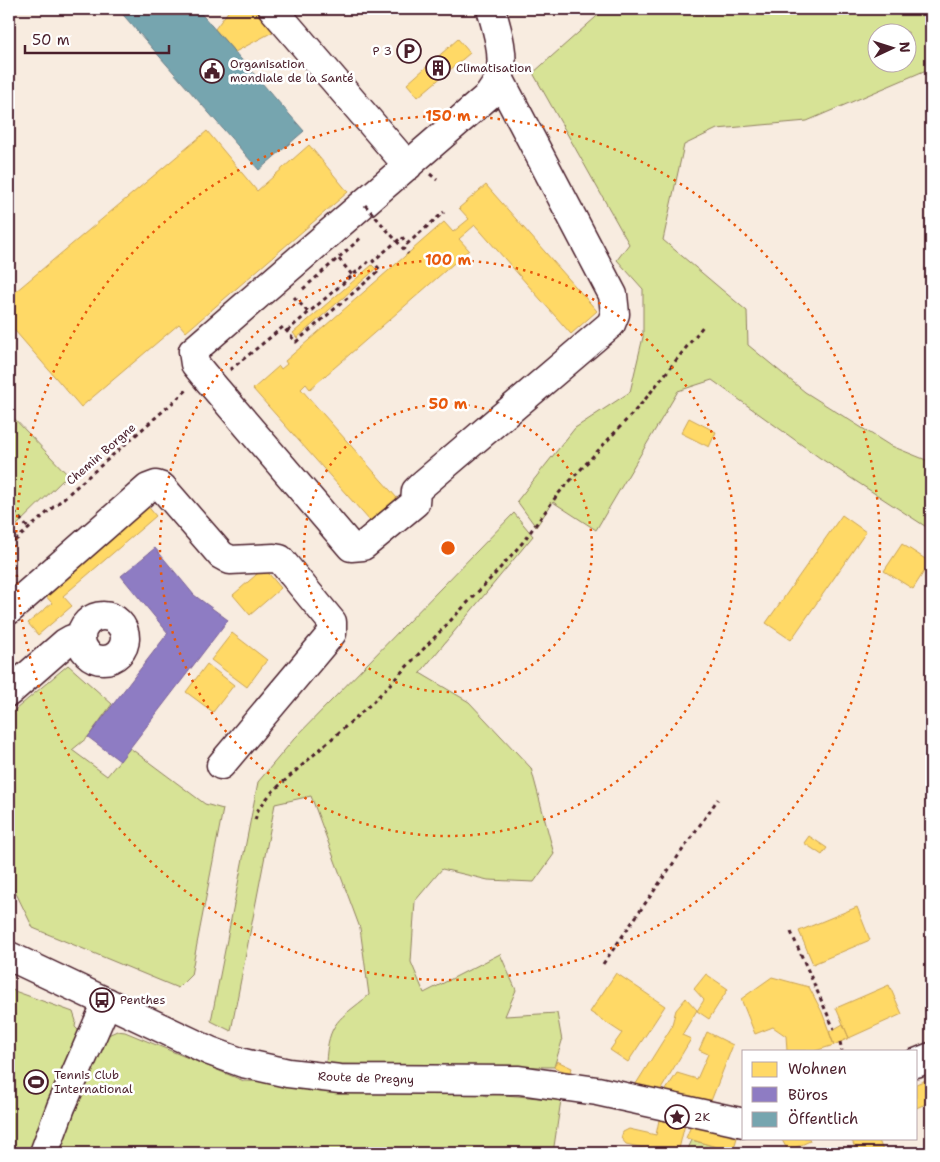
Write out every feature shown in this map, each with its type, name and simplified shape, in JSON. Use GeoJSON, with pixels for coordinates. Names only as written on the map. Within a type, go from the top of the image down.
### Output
{"type":"FeatureCollection","features":[{"type":"Feature","properties":{"kind":"street"},"geometry":{"type":"LineString","coordinates":[[274,9],[408,166]]}},
{"type":"Feature","properties":{"kind":"street"},"geometry":{"type":"LineString","coordinates":[[491,9],[498,40],[499,78],[613,295],[615,314],[611,324],[422,485],[416,491],[415,503],[363,546],[357,547],[347,543],[204,376],[194,360],[193,351],[489,95],[499,78]]}},
{"type":"Feature","properties":{"kind":"street"},"geometry":{"type":"LineString","coordinates":[[9,610],[148,488],[156,485],[162,487],[221,555],[230,560],[280,559],[332,622],[332,633],[221,765]]}},
{"type":"Feature","properties":{"kind":"street"},"geometry":{"type":"LineString","coordinates":[[9,692],[65,643],[72,639],[82,639]]}},
{"type":"Feature","properties":{"kind":"street","name":"Route de Pregny"},"geometry":{"type":"LineString","coordinates":[[9,956],[210,1051],[243,1063],[288,1073],[340,1079],[519,1080],[544,1082],[661,1103],[742,1123]]}},
{"type":"Feature","properties":{"kind":"street"},"geometry":{"type":"LineString","coordinates":[[44,1153],[61,1107],[107,1002]]}},
{"type":"Feature","properties":{"kind":"street"},"geometry":{"type":"LineString","coordinates":[[918,1062],[931,1057]]}},
{"type":"Feature","properties":{"kind":"path"},"geometry":{"type":"LineString","coordinates":[[365,205],[408,254]]}},
{"type":"Feature","properties":{"kind":"path"},"geometry":{"type":"LineString","coordinates":[[204,376],[218,380],[283,327],[296,342],[380,270],[373,261],[402,237],[407,244],[444,212]]}},
{"type":"Feature","properties":{"kind":"path"},"geometry":{"type":"LineString","coordinates":[[339,259],[352,275]]}},
{"type":"Feature","properties":{"kind":"path"},"geometry":{"type":"LineString","coordinates":[[287,331],[368,262]]}},
{"type":"Feature","properties":{"kind":"path"},"geometry":{"type":"LineString","coordinates":[[294,297],[308,312]]}},
{"type":"Feature","properties":{"kind":"path"},"geometry":{"type":"LineString","coordinates":[[255,820],[258,810],[271,793],[373,702],[523,542],[558,494],[643,402],[704,325]]}},
{"type":"Feature","properties":{"kind":"path","name":"Chemin Borgne"},"geometry":{"type":"LineString","coordinates":[[9,546],[204,376]]}},
{"type":"Feature","properties":{"kind":"path"},"geometry":{"type":"LineString","coordinates":[[9,506],[29,529]]}},
{"type":"Feature","properties":{"kind":"path"},"geometry":{"type":"LineString","coordinates":[[603,964],[718,799]]}},
{"type":"Feature","properties":{"kind":"path"},"geometry":{"type":"LineString","coordinates":[[791,932],[834,1029]]}},
{"type":"Feature","properties":{"kind":"path"},"geometry":{"type":"LineString","coordinates":[[840,1042],[842,1050]]}},
{"type":"Feature","properties":{"kind":"green space"},"geometry":{"type":"Polygon","coordinates":[[[605,9],[931,10],[931,68],[807,121],[717,129],[684,145],[663,240],[747,311],[748,345],[805,392],[889,445],[931,462],[931,530],[820,458],[712,380],[678,391],[596,530],[553,502],[536,527],[517,501],[575,428],[630,392],[643,337],[643,289],[617,260],[629,244],[533,73],[605,9]]]}},
{"type":"Feature","properties":{"kind":"green space"},"geometry":{"type":"Polygon","coordinates":[[[9,413],[68,475],[9,533],[9,413]]]}},
{"type":"Feature","properties":{"kind":"green space"},"geometry":{"type":"Polygon","coordinates":[[[514,513],[533,536],[420,673],[469,702],[531,768],[554,854],[534,882],[488,880],[442,869],[415,901],[411,962],[424,993],[500,954],[516,990],[505,1016],[557,1013],[562,1041],[554,1067],[326,1064],[329,1039],[337,1023],[369,995],[360,928],[311,796],[275,804],[231,1031],[211,1021],[258,782],[294,739],[514,513]]]}},
{"type":"Feature","properties":{"kind":"green space"},"geometry":{"type":"Polygon","coordinates":[[[68,665],[112,704],[88,737],[72,750],[107,776],[130,748],[205,804],[223,809],[191,975],[178,988],[33,928],[9,879],[9,715],[68,665]]]}},
{"type":"Feature","properties":{"kind":"green space","name":"Tennis Club International"},"geometry":{"type":"Polygon","coordinates":[[[9,989],[73,1012],[76,1021],[75,1027],[82,1034],[35,1153],[9,1153],[9,989]]]}},
{"type":"Feature","properties":{"kind":"green space"},"geometry":{"type":"Polygon","coordinates":[[[117,1031],[125,1032],[244,1081],[475,1089],[486,1096],[494,1094],[561,1100],[553,1153],[52,1153],[103,1042],[108,1035],[117,1031]]]}},
{"type":"Feature","properties":{"kind":"green space"},"geometry":{"type":"Polygon","coordinates":[[[692,1140],[738,1153],[686,1153],[692,1140]]]}},
{"type":"Feature","properties":{"kind":"building: Wohnen"},"geometry":{"type":"Polygon","coordinates":[[[230,9],[267,9],[282,27],[235,52],[215,29],[230,9]]]}},
{"type":"Feature","properties":{"kind":"building: Wohnen","name":"Climatisation"},"geometry":{"type":"Polygon","coordinates":[[[458,39],[470,53],[418,97],[407,84],[458,39]]]}},
{"type":"Feature","properties":{"kind":"building: Wohnen"},"geometry":{"type":"Polygon","coordinates":[[[207,131],[257,191],[309,145],[348,192],[186,332],[179,324],[81,407],[9,324],[9,297],[207,131]]]}},
{"type":"Feature","properties":{"kind":"building: Wohnen"},"geometry":{"type":"Polygon","coordinates":[[[486,185],[597,311],[571,334],[475,225],[459,239],[469,250],[310,389],[306,384],[301,389],[397,498],[370,521],[253,389],[279,366],[281,369],[287,364],[285,361],[444,222],[453,232],[469,219],[459,208],[486,185]]]}},
{"type":"Feature","properties":{"kind":"building: Wohnen"},"geometry":{"type":"Polygon","coordinates":[[[372,265],[376,269],[297,338],[293,333],[372,265]]]}},
{"type":"Feature","properties":{"kind":"building: Wohnen"},"geometry":{"type":"Polygon","coordinates":[[[689,418],[716,432],[709,447],[681,433],[689,418]]]}},
{"type":"Feature","properties":{"kind":"building: Wohnen"},"geometry":{"type":"Polygon","coordinates":[[[146,504],[156,516],[63,596],[72,606],[38,635],[28,623],[52,603],[43,593],[146,504]]]}},
{"type":"Feature","properties":{"kind":"building: Wohnen"},"geometry":{"type":"Polygon","coordinates":[[[842,515],[866,532],[791,640],[766,623],[842,515]]]}},
{"type":"Feature","properties":{"kind":"building: Wohnen"},"geometry":{"type":"Polygon","coordinates":[[[902,544],[930,562],[913,589],[884,571],[902,544]]]}},
{"type":"Feature","properties":{"kind":"building: Wohnen"},"geometry":{"type":"Polygon","coordinates":[[[264,568],[281,588],[250,615],[233,595],[264,568]]]}},
{"type":"Feature","properties":{"kind":"building: Wohnen"},"geometry":{"type":"Polygon","coordinates":[[[232,633],[267,660],[247,687],[211,660],[232,633]]]}},
{"type":"Feature","properties":{"kind":"building: Wohnen"},"geometry":{"type":"Polygon","coordinates":[[[207,664],[234,685],[213,712],[186,692],[207,664]]]}},
{"type":"Feature","properties":{"kind":"building: Wohnen"},"geometry":{"type":"Polygon","coordinates":[[[809,836],[827,848],[822,855],[804,843],[809,836]]]}},
{"type":"Feature","properties":{"kind":"building: Wohnen"},"geometry":{"type":"Polygon","coordinates":[[[857,907],[870,940],[813,964],[799,931],[857,907]]]}},
{"type":"Feature","properties":{"kind":"building: Wohnen"},"geometry":{"type":"Polygon","coordinates":[[[616,973],[665,1006],[628,1062],[610,1050],[622,1033],[590,1012],[616,973]]]}},
{"type":"Feature","properties":{"kind":"building: Wohnen"},"geometry":{"type":"Polygon","coordinates":[[[706,974],[728,989],[709,1019],[697,1011],[704,1000],[694,989],[706,974]]]}},
{"type":"Feature","properties":{"kind":"building: Wohnen"},"geometry":{"type":"Polygon","coordinates":[[[772,977],[809,987],[822,1012],[834,1045],[818,1050],[787,1050],[786,1036],[773,1027],[755,1034],[741,999],[772,977]]]}},
{"type":"Feature","properties":{"kind":"building: Wohnen"},"geometry":{"type":"Polygon","coordinates":[[[889,985],[902,1014],[849,1038],[836,1008],[889,985]]]}},
{"type":"Feature","properties":{"kind":"building: Wohnen"},"geometry":{"type":"Polygon","coordinates":[[[686,998],[697,1010],[682,1035],[691,1039],[660,1091],[634,1087],[671,1028],[676,1010],[686,998]]]}},
{"type":"Feature","properties":{"kind":"building: Wohnen"},"geometry":{"type":"Polygon","coordinates":[[[843,1024],[849,1038],[834,1045],[829,1032],[843,1024]]]}},
{"type":"Feature","properties":{"kind":"building: Wohnen"},"geometry":{"type":"Polygon","coordinates":[[[707,1032],[733,1045],[709,1106],[664,1093],[677,1073],[697,1079],[708,1054],[699,1050],[707,1032]]]}},
{"type":"Feature","properties":{"kind":"building: Wohnen"},"geometry":{"type":"Polygon","coordinates":[[[557,1061],[572,1068],[570,1074],[554,1067],[557,1061]]]}},
{"type":"Feature","properties":{"kind":"building: Wohnen"},"geometry":{"type":"Polygon","coordinates":[[[931,1078],[931,1102],[918,1107],[918,1083],[931,1078]]]}},
{"type":"Feature","properties":{"kind":"building: Wohnen"},"geometry":{"type":"Polygon","coordinates":[[[660,1115],[686,1120],[678,1153],[651,1153],[652,1150],[626,1144],[621,1138],[623,1132],[629,1129],[656,1135],[660,1115]]]}},
{"type":"Feature","properties":{"kind":"building: Wohnen"},"geometry":{"type":"Polygon","coordinates":[[[693,1121],[738,1134],[733,1152],[686,1138],[693,1121]]]}},
{"type":"Feature","properties":{"kind":"building: Wohnen"},"geometry":{"type":"Polygon","coordinates":[[[782,1140],[810,1140],[810,1141],[788,1151],[782,1140]]]}},
{"type":"Feature","properties":{"kind":"building: Wohnen"},"geometry":{"type":"Polygon","coordinates":[[[852,1140],[879,1140],[884,1153],[857,1153],[852,1140]]]}},
{"type":"Feature","properties":{"kind":"building: Büros"},"geometry":{"type":"Polygon","coordinates":[[[155,548],[194,595],[228,620],[120,761],[88,737],[168,633],[121,576],[155,548]]]}},
{"type":"Feature","properties":{"kind":"building: Öffentlich","name":"Organisation mondiale de la Santé"},"geometry":{"type":"Polygon","coordinates":[[[118,9],[197,9],[304,131],[259,170],[118,9]]]}},
{"type":"Feature","properties":{"kind":"place","name":"P 3"},"geometry":{"type":"Point","coordinates":[409,51]}},
{"type":"Feature","properties":{"kind":"place","name":"Climatisation"},"geometry":{"type":"Point","coordinates":[438,68]}},
{"type":"Feature","properties":{"kind":"place","name":"Organisation mondiale de la Santé"},"geometry":{"type":"Point","coordinates":[212,71]}},
{"type":"Feature","properties":{"kind":"place","name":"Penthes"},"geometry":{"type":"Point","coordinates":[102,1000]}},
{"type":"Feature","properties":{"kind":"place","name":"Tennis Club International"},"geometry":{"type":"Point","coordinates":[36,1082]}},
{"type":"Feature","properties":{"kind":"place","name":"2K"},"geometry":{"type":"Point","coordinates":[677,1117]}}]}
